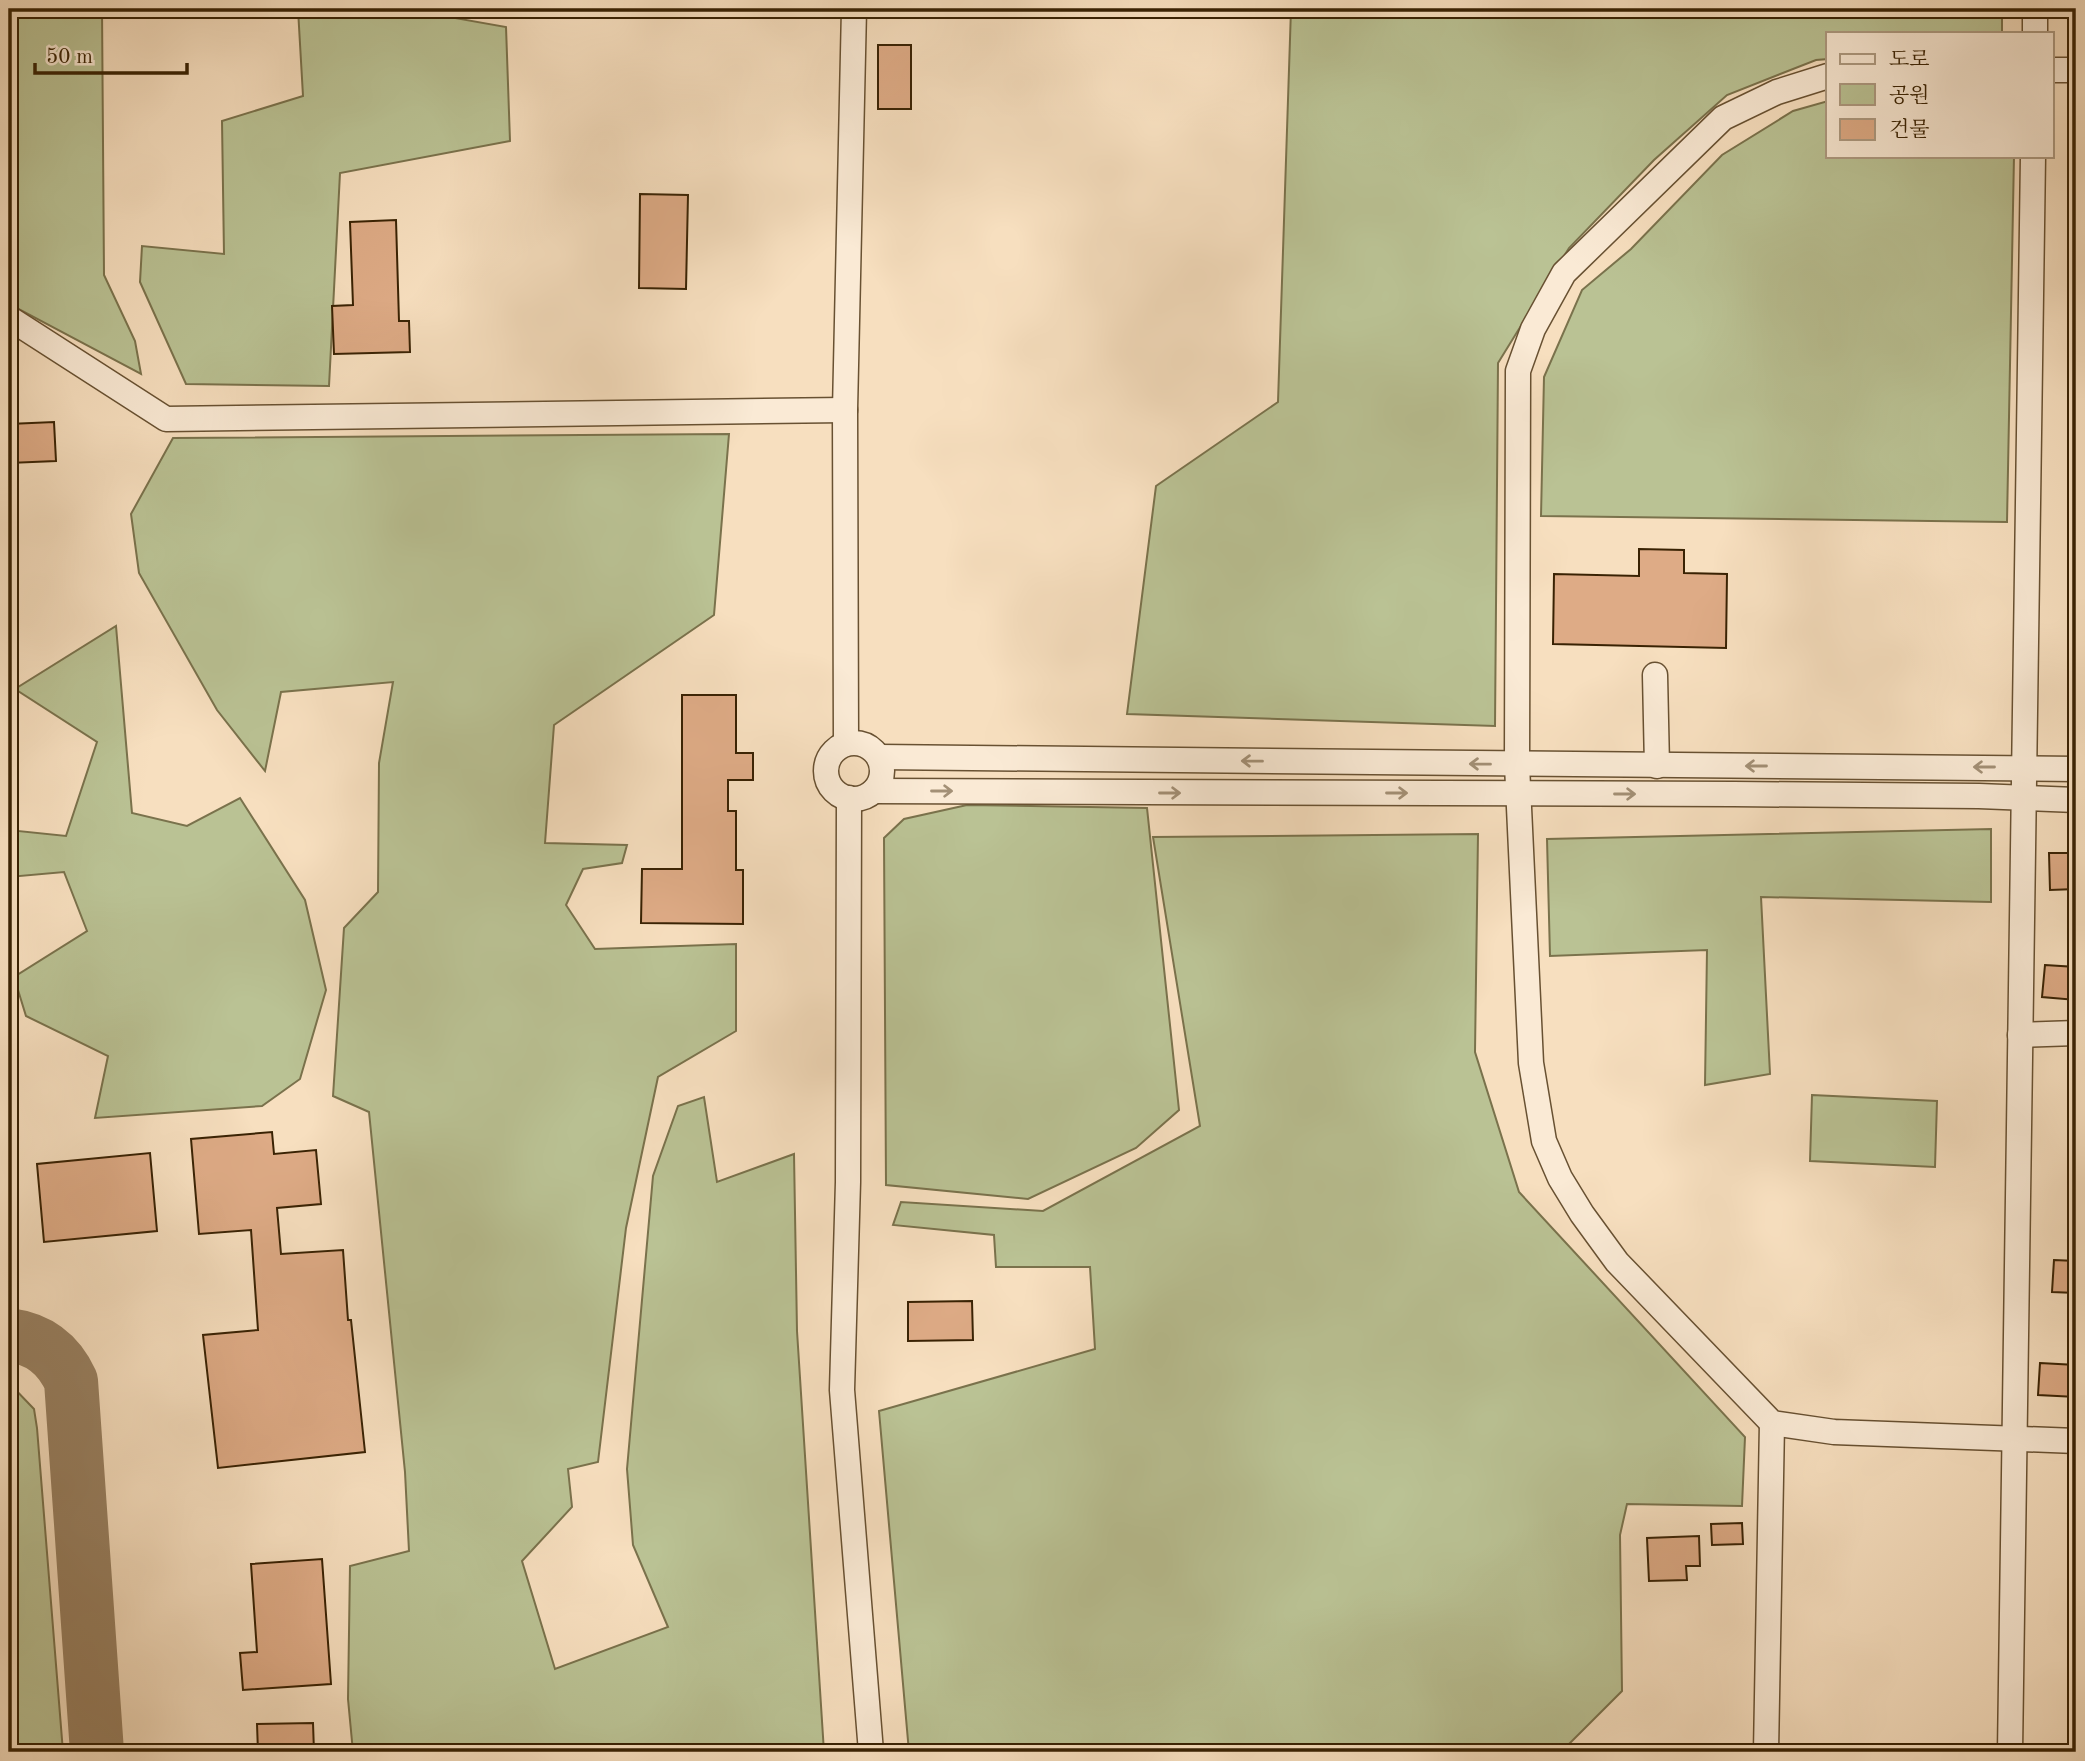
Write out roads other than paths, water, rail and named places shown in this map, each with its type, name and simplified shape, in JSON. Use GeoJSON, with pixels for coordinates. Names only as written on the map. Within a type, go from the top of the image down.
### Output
{"type":"FeatureCollection","features":[{"type":"Feature","properties":{"kind":"street"},"geometry":{"type":"LineString","coordinates":[[846,743],[845,410],[854,9]]}},
{"type":"Feature","properties":{"kind":"street"},"geometry":{"type":"LineString","coordinates":[[2035,9],[2035,32]]}},
{"type":"Feature","properties":{"kind":"street"},"geometry":{"type":"LineString","coordinates":[[2054,70],[2076,70]]}},
{"type":"Feature","properties":{"kind":"street"},"geometry":{"type":"LineString","coordinates":[[1826,77],[1777,92],[1723,118],[1564,273],[1533,329],[1518,371],[1517,765],[1531,1063],[1544,1141],[1560,1178],[1581,1214],[1617,1262],[1772,1423],[1834,1432],[2076,1441]]}},
{"type":"Feature","properties":{"kind":"street"},"geometry":{"type":"LineString","coordinates":[[2010,1752],[2033,158]]}},
{"type":"Feature","properties":{"kind":"street"},"geometry":{"type":"LineString","coordinates":[[9,318],[166,419],[845,410]]}},
{"type":"Feature","properties":{"kind":"street"},"geometry":{"type":"LineString","coordinates":[[1656,676],[1657,766]]}},
{"type":"Feature","properties":{"kind":"street"},"geometry":{"type":"LineString","coordinates":[[874,791],[882,775],[879,757],[865,744],[846,743],[830,754],[825,773],[833,790],[849,799],[858,799],[874,791],[2024,797],[2076,800]]}},
{"type":"Feature","properties":{"kind":"street"},"geometry":{"type":"LineString","coordinates":[[879,757],[2076,769]]}},
{"type":"Feature","properties":{"kind":"street"},"geometry":{"type":"LineString","coordinates":[[849,799],[848,1182],[842,1390],[871,1752]]}},
{"type":"Feature","properties":{"kind":"street"},"geometry":{"type":"LineString","coordinates":[[2020,1035],[2076,1033]]}},
{"type":"Feature","properties":{"kind":"street"},"geometry":{"type":"LineString","coordinates":[[1766,1752],[1772,1423]]}},
{"type":"Feature","properties":{"kind":"waterway"},"geometry":{"type":"LineString","coordinates":[[9,1699],[13,1752]]}}]}
